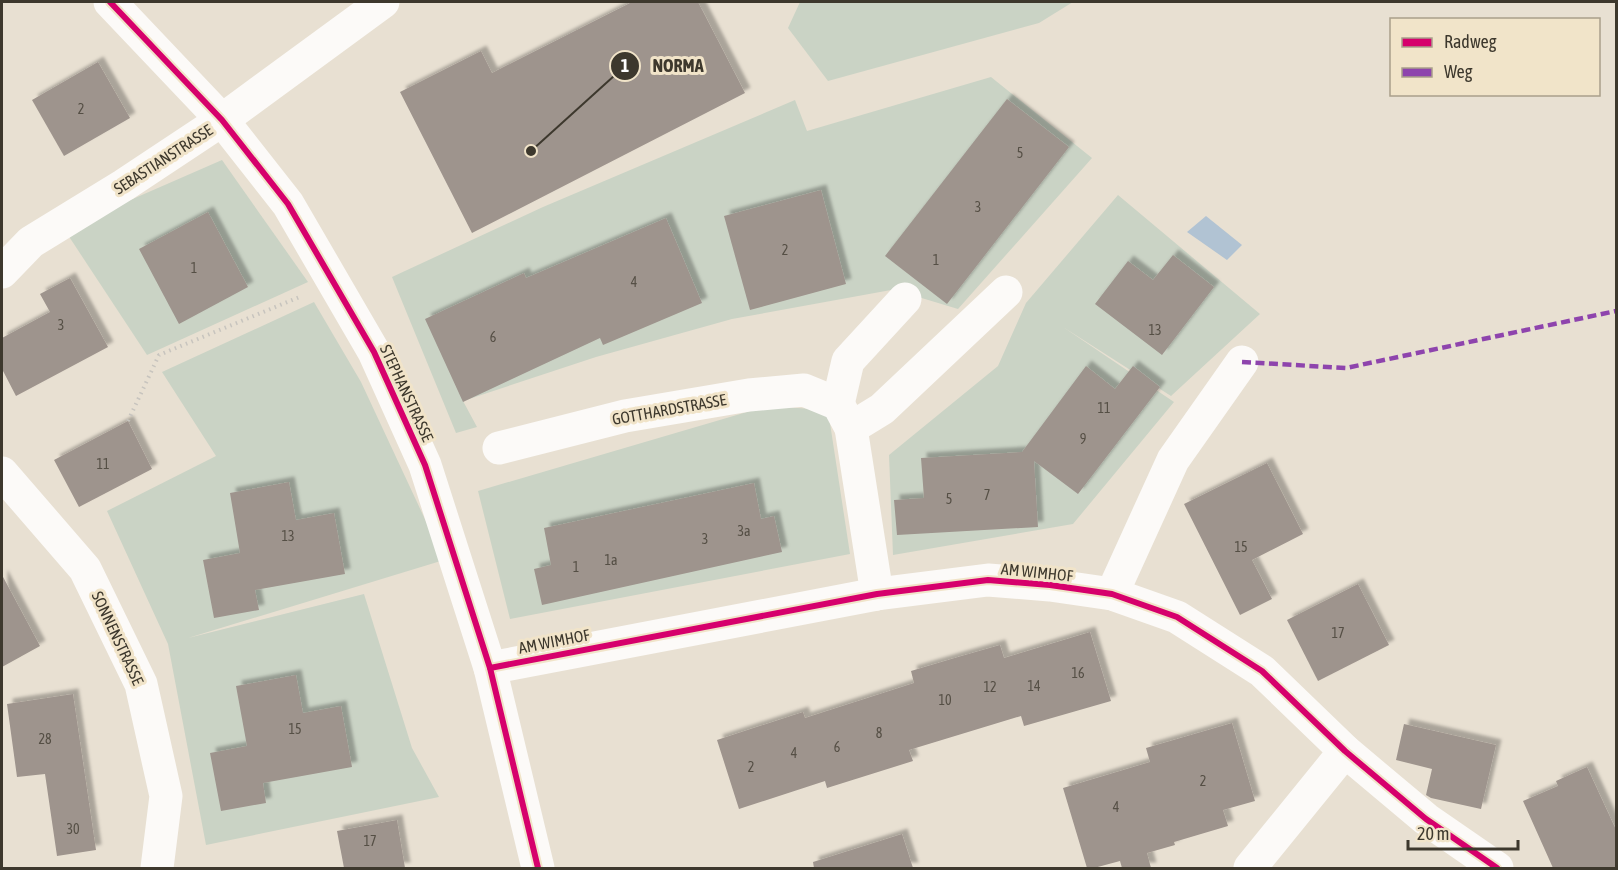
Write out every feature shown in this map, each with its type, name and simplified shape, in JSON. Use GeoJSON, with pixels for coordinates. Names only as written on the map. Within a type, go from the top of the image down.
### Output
{"type":"FeatureCollection","features":[{"type":"Feature","properties":{"kind":"street","name":"STEPHANSTRASSE"},"geometry":{"type":"LineString","coordinates":[[110,2],[222,120],[288,204],[374,352],[425,465],[490,668],[538,868]]}},
{"type":"Feature","properties":{"kind":"street","name":"SEBASTIANSTRASSE"},"geometry":{"type":"LineString","coordinates":[[2,272],[31,242],[222,120],[383,2]]}},
{"type":"Feature","properties":{"kind":"street"},"geometry":{"type":"LineString","coordinates":[[844,416],[882,409],[1006,292]]}},
{"type":"Feature","properties":{"kind":"street"},"geometry":{"type":"LineString","coordinates":[[877,594],[844,416],[848,361],[905,299]]}},
{"type":"Feature","properties":{"kind":"street"},"geometry":{"type":"LineString","coordinates":[[1112,594],[1173,460],[1242,362]]}},
{"type":"Feature","properties":{"kind":"street","name":"GOTTHARDSTRASSE"},"geometry":{"type":"LineString","coordinates":[[499,448],[625,416],[749,395],[804,390],[844,416]]}},
{"type":"Feature","properties":{"kind":"street","name":"SONNENSTRASSE"},"geometry":{"type":"LineString","coordinates":[[2,473],[85,569],[141,684],[166,796],[157,868]]}},
{"type":"Feature","properties":{"kind":"street","name":"AM WIMHOF"},"geometry":{"type":"LineString","coordinates":[[490,668],[877,594],[988,580],[1050,585],[1112,594],[1177,617],[1262,671],[1345,751],[1426,819],[1497,868]]}},
{"type":"Feature","properties":{"kind":"street"},"geometry":{"type":"LineString","coordinates":[[1250,868],[1345,751]]}},
{"type":"Feature","properties":{"kind":"path"},"geometry":{"type":"LineString","coordinates":[[128,421],[159,355],[333,283]]}},
{"type":"Feature","properties":{"kind":"green space"},"geometry":{"type":"Polygon","coordinates":[[[800,2],[1073,2],[1039,23],[828,81],[788,28],[800,2]]]}},
{"type":"Feature","properties":{"kind":"green space"},"geometry":{"type":"Polygon","coordinates":[[[991,77],[1092,158],[958,309],[891,290],[732,319],[596,357],[463,401],[477,427],[456,433],[392,277],[543,207],[795,100],[807,131],[991,77]]]}},
{"type":"Feature","properties":{"kind":"green space"},"geometry":{"type":"Polygon","coordinates":[[[222,160],[308,282],[147,355],[64,229],[222,160]]]}},
{"type":"Feature","properties":{"kind":"green space"},"geometry":{"type":"Polygon","coordinates":[[[1118,195],[1260,314],[1171,396],[1063,327],[1174,402],[1073,524],[893,555],[889,455],[998,366],[1026,303],[1118,195]]]}},
{"type":"Feature","properties":{"kind":"green space"},"geometry":{"type":"Polygon","coordinates":[[[314,302],[361,382],[444,560],[188,638],[364,594],[412,748],[439,797],[206,845],[168,644],[107,511],[216,456],[162,372],[314,302]]]}},
{"type":"Feature","properties":{"kind":"green space"},"geometry":{"type":"Polygon","coordinates":[[[767,406],[828,410],[850,554],[510,619],[478,491],[767,406]]]}},
{"type":"Feature","properties":{"kind":"water"},"geometry":{"type":"Polygon","coordinates":[[[1206,216],[1242,245],[1227,260],[1187,232],[1206,216]]]}},
{"type":"Feature","properties":{"kind":"building"},"geometry":{"type":"Polygon","coordinates":[[[632,2],[698,2],[745,93],[472,233],[400,92],[481,51],[492,73],[632,2]]]}},
{"type":"Feature","properties":{"kind":"building"},"geometry":{"type":"Polygon","coordinates":[[[98,62],[130,118],[64,156],[32,100],[98,62]]]}},
{"type":"Feature","properties":{"kind":"building"},"geometry":{"type":"Polygon","coordinates":[[[1007,99],[1069,147],[947,304],[885,256],[1007,99]]]}},
{"type":"Feature","properties":{"kind":"building"},"geometry":{"type":"Polygon","coordinates":[[[821,190],[846,284],[750,310],[724,216],[821,190]]]}},
{"type":"Feature","properties":{"kind":"building"},"geometry":{"type":"Polygon","coordinates":[[[208,212],[248,287],[179,324],[139,249],[208,212]]]}},
{"type":"Feature","properties":{"kind":"building"},"geometry":{"type":"Polygon","coordinates":[[[666,218],[702,303],[603,345],[600,338],[463,402],[425,319],[524,273],[526,278],[666,218]]]}},
{"type":"Feature","properties":{"kind":"building"},"geometry":{"type":"Polygon","coordinates":[[[1173,255],[1214,287],[1162,355],[1095,304],[1128,261],[1153,280],[1173,255]]]}},
{"type":"Feature","properties":{"kind":"building"},"geometry":{"type":"Polygon","coordinates":[[[70,278],[108,347],[16,396],[2,369],[2,338],[50,312],[40,294],[70,278]]]}},
{"type":"Feature","properties":{"kind":"building"},"geometry":{"type":"Polygon","coordinates":[[[1086,366],[1115,389],[1133,366],[1160,387],[1078,494],[1034,461],[1038,527],[897,535],[894,500],[924,498],[921,458],[1022,452],[1086,366]]]}},
{"type":"Feature","properties":{"kind":"building"},"geometry":{"type":"Polygon","coordinates":[[[128,421],[152,469],[79,507],[54,460],[128,421]]]}},
{"type":"Feature","properties":{"kind":"building"},"geometry":{"type":"Polygon","coordinates":[[[1267,463],[1303,534],[1252,560],[1272,599],[1240,615],[1184,504],[1267,463]]]}},
{"type":"Feature","properties":{"kind":"building"},"geometry":{"type":"Polygon","coordinates":[[[289,482],[296,520],[334,513],[345,574],[255,590],[259,610],[214,618],[203,560],[240,553],[230,493],[289,482]]]}},
{"type":"Feature","properties":{"kind":"building"},"geometry":{"type":"Polygon","coordinates":[[[754,483],[761,519],[774,516],[782,552],[542,605],[534,569],[551,565],[544,528],[754,483]]]}},
{"type":"Feature","properties":{"kind":"building"},"geometry":{"type":"Polygon","coordinates":[[[2,575],[40,646],[2,667],[2,575]]]}},
{"type":"Feature","properties":{"kind":"building"},"geometry":{"type":"Polygon","coordinates":[[[1358,584],[1389,645],[1318,681],[1287,620],[1358,584]]]}},
{"type":"Feature","properties":{"kind":"building"},"geometry":{"type":"Polygon","coordinates":[[[1090,632],[1111,701],[1024,726],[1021,716],[909,750],[913,761],[827,788],[825,781],[739,809],[717,740],[803,712],[805,718],[914,683],[911,671],[958,657],[1000,645],[1004,658],[1090,632]]]}},
{"type":"Feature","properties":{"kind":"building"},"geometry":{"type":"Polygon","coordinates":[[[296,675],[303,713],[341,706],[352,767],[263,783],[266,803],[221,811],[210,753],[247,746],[236,686],[296,675]]]}},
{"type":"Feature","properties":{"kind":"building"},"geometry":{"type":"Polygon","coordinates":[[[73,694],[96,850],[57,856],[45,774],[17,777],[7,704],[73,694]]]}},
{"type":"Feature","properties":{"kind":"building"},"geometry":{"type":"Polygon","coordinates":[[[1232,723],[1255,801],[1223,810],[1228,826],[1174,842],[1175,845],[1147,853],[1151,868],[1122,868],[1120,861],[1087,868],[1063,788],[1150,762],[1146,748],[1232,723]]]}},
{"type":"Feature","properties":{"kind":"building"},"geometry":{"type":"Polygon","coordinates":[[[1404,724],[1496,745],[1481,809],[1426,795],[1432,769],[1396,760],[1404,724]]]}},
{"type":"Feature","properties":{"kind":"building"},"geometry":{"type":"Polygon","coordinates":[[[1587,767],[1617,832],[1617,868],[1553,868],[1523,801],[1558,786],[1556,781],[1587,767]]]}},
{"type":"Feature","properties":{"kind":"building"},"geometry":{"type":"Polygon","coordinates":[[[397,820],[405,868],[344,868],[337,831],[397,820]]]}},
{"type":"Feature","properties":{"kind":"building"},"geometry":{"type":"Polygon","coordinates":[[[902,834],[913,868],[814,868],[813,862],[902,834]]]}},
{"type":"Feature","properties":{"kind":"marked path"},"geometry":{"type":"LineString","coordinates":[[1242,362],[1346,368],[1616,311]]}},
{"type":"Feature","properties":{"kind":"cycle path"},"geometry":{"type":"LineString","coordinates":[[110,2],[222,120],[288,204],[374,352],[425,465],[490,668],[538,868]]}},
{"type":"Feature","properties":{"kind":"cycle path"},"geometry":{"type":"LineString","coordinates":[[490,668],[877,594],[988,580],[1050,585],[1112,594],[1177,617],[1262,671],[1345,751],[1426,819],[1497,868]]}},
{"type":"Feature","properties":{"kind":"place","name":"NORMA"},"geometry":{"type":"Point","coordinates":[531,151]}}]}
